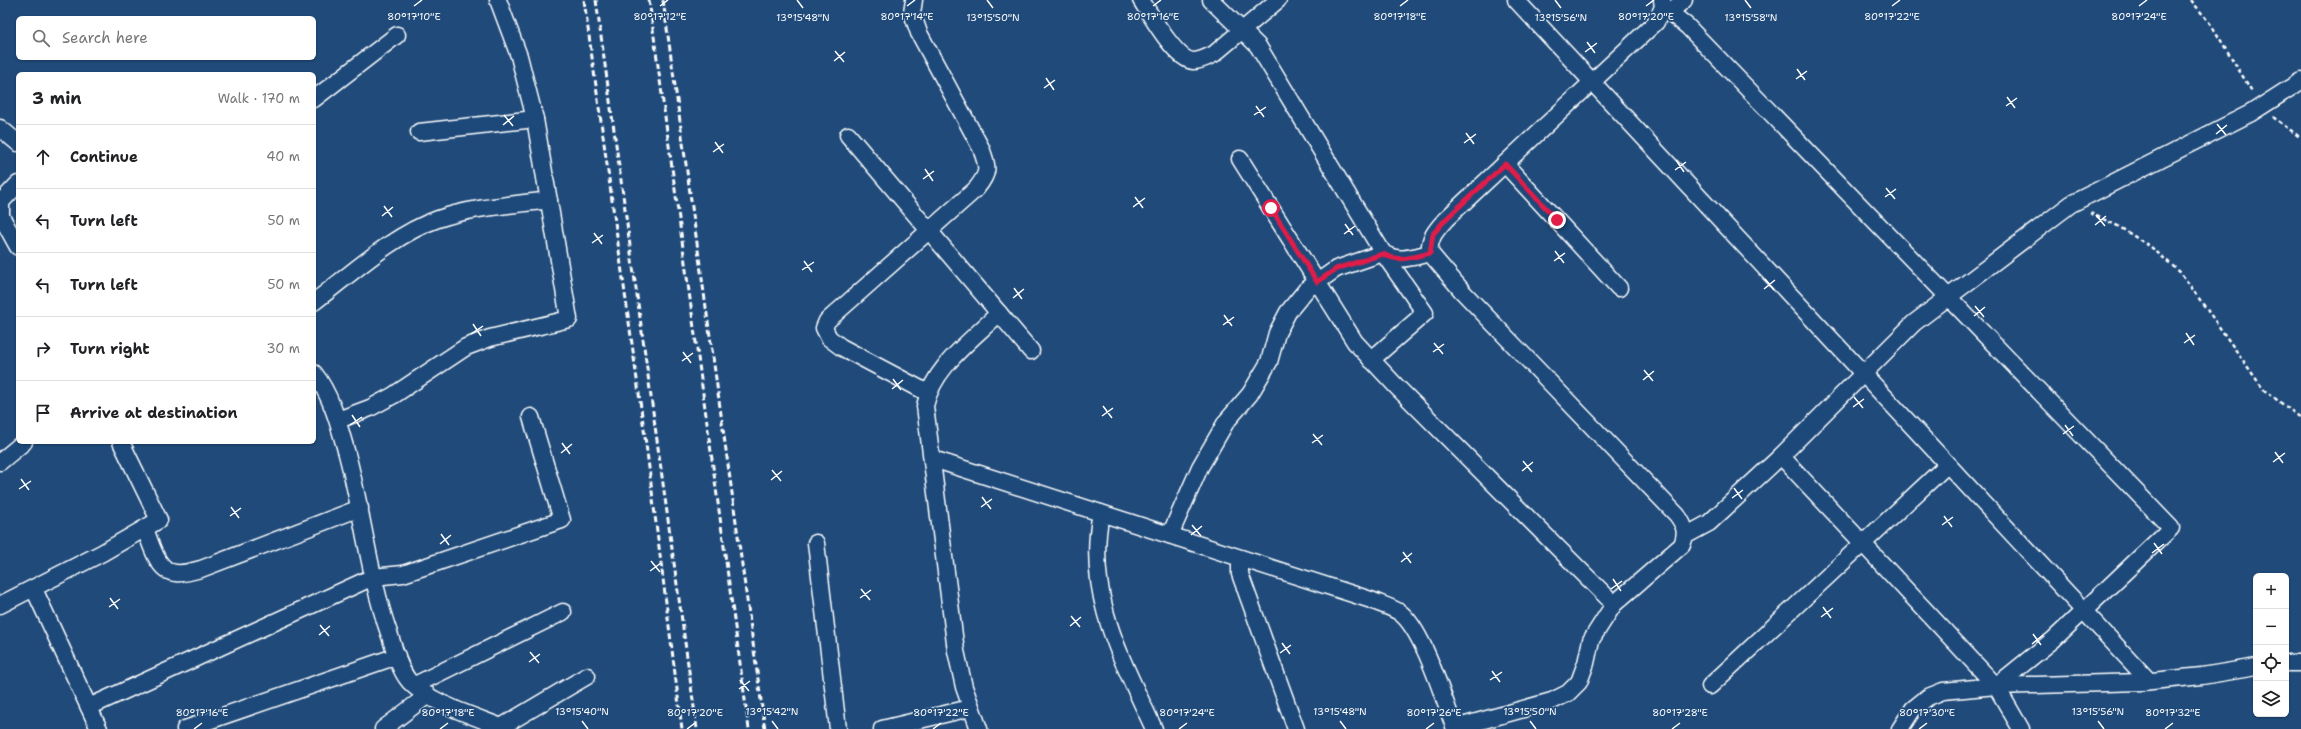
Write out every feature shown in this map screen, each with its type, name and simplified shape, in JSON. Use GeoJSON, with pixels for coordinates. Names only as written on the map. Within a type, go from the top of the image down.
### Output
{"type":"FeatureCollection","features":[{"type":"Feature","properties":{"kind":"street"},"geometry":{"type":"LineString","coordinates":[[338,420],[370,408],[394,395],[466,347],[490,338],[569,320],[535,119],[519,56],[498,0]]}},
{"type":"Feature","properties":{"kind":"street"},"geometry":{"type":"LineString","coordinates":[[914,0],[912,13],[919,34],[981,148],[988,166],[986,177],[976,189],[846,303],[827,321],[824,328],[829,338],[841,347],[928,392]]}},
{"type":"Feature","properties":{"kind":"street"},"geometry":{"type":"LineString","coordinates":[[1141,0],[1173,46],[1183,57],[1192,61],[1203,59],[1214,54],[1278,0]]}},
{"type":"Feature","properties":{"kind":"street"},"geometry":{"type":"LineString","coordinates":[[1211,0],[1258,46],[1278,76],[1383,254],[1425,313],[1371,360]]}},
{"type":"Feature","properties":{"kind":"street"},"geometry":{"type":"LineString","coordinates":[[1516,0],[2149,681]]}},
{"type":"Feature","properties":{"kind":"street"},"geometry":{"type":"LineString","coordinates":[[933,459],[1371,600],[1400,612],[1410,622],[1419,637],[1455,728],[1552,701],[1568,693],[1579,682],[1586,662],[1591,640],[1614,604],[1682,545],[1685,536],[1685,527],[1677,514],[1504,336],[1447,274],[1430,253],[1433,234],[1446,219],[1656,22],[1665,6],[1684,0]]}},
{"type":"Feature","properties":{"kind":"street"},"geometry":{"type":"LineString","coordinates":[[1665,6],[1687,26],[2170,528],[2053,640],[1996,686]]}},
{"type":"Feature","properties":{"kind":"street"},"geometry":{"type":"LineString","coordinates":[[316,97],[397,35]]}},
{"type":"Feature","properties":{"kind":"street"},"geometry":{"type":"LineString","coordinates":[[1685,536],[1709,522],[1781,456],[1914,323],[2071,204],[2261,107],[2301,81]]}},
{"type":"Feature","properties":{"kind":"street"},"geometry":{"type":"LineString","coordinates":[[419,132],[535,119]]}},
{"type":"Feature","properties":{"kind":"street"},"geometry":{"type":"LineString","coordinates":[[0,128],[16,141]]}},
{"type":"Feature","properties":{"kind":"street"},"geometry":{"type":"LineString","coordinates":[[848,135],[1031,350]]}},
{"type":"Feature","properties":{"kind":"street"},"geometry":{"type":"LineString","coordinates":[[1240,159],[1355,342],[1371,360],[1614,604]]}},
{"type":"Feature","properties":{"kind":"street"},"geometry":{"type":"LineString","coordinates":[[1505,164],[1619,288]]}},
{"type":"Feature","properties":{"kind":"street"},"geometry":{"type":"LineString","coordinates":[[16,186],[1,202],[1,216],[16,243]]}},
{"type":"Feature","properties":{"kind":"street"},"geometry":{"type":"LineString","coordinates":[[316,300],[394,242],[437,219],[460,213],[549,200]]}},
{"type":"Feature","properties":{"kind":"street"},"geometry":{"type":"LineString","coordinates":[[1170,535],[1200,467],[1226,422],[1250,394],[1269,362],[1277,333],[1288,312],[1306,290],[1336,269],[1383,254],[1392,259],[1406,259],[1430,253]]}},
{"type":"Feature","properties":{"kind":"street"},"geometry":{"type":"LineString","coordinates":[[979,729],[970,708],[959,665],[951,618],[926,406],[928,392],[940,372],[999,313]]}},
{"type":"Feature","properties":{"kind":"street"},"geometry":{"type":"LineString","coordinates":[[316,377],[338,420],[360,508],[373,577],[402,670],[422,690],[454,707],[503,728],[587,676]]}},
{"type":"Feature","properties":{"kind":"street"},"geometry":{"type":"LineString","coordinates":[[89,707],[373,577],[403,574],[562,520],[532,417]]}},
{"type":"Feature","properties":{"kind":"street"},"geometry":{"type":"LineString","coordinates":[[0,462],[22,444]]}},
{"type":"Feature","properties":{"kind":"street"},"geometry":{"type":"LineString","coordinates":[[0,605],[34,589],[159,520],[122,444]]}},
{"type":"Feature","properties":{"kind":"street"},"geometry":{"type":"LineString","coordinates":[[1781,456],[1996,686],[2021,729]]}},
{"type":"Feature","properties":{"kind":"street"},"geometry":{"type":"LineString","coordinates":[[1710,686],[1862,542],[1948,464]]}},
{"type":"Feature","properties":{"kind":"street"},"geometry":{"type":"LineString","coordinates":[[145,529],[159,562],[166,570],[176,574],[201,569],[360,508]]}},
{"type":"Feature","properties":{"kind":"street"},"geometry":{"type":"LineString","coordinates":[[1101,513],[1097,533],[1097,556],[1104,616],[1127,673],[1154,729]]}},
{"type":"Feature","properties":{"kind":"street"},"geometry":{"type":"LineString","coordinates":[[816,543],[838,729]]}},
{"type":"Feature","properties":{"kind":"street"},"geometry":{"type":"LineString","coordinates":[[1240,558],[1240,574],[1296,729]]}},
{"type":"Feature","properties":{"kind":"street"},"geometry":{"type":"LineString","coordinates":[[34,589],[99,729]]}},
{"type":"Feature","properties":{"kind":"street"},"geometry":{"type":"LineString","coordinates":[[383,729],[422,690],[563,612]]}},
{"type":"Feature","properties":{"kind":"street"},"geometry":{"type":"LineString","coordinates":[[185,729],[397,656]]}},
{"type":"Feature","properties":{"kind":"street"},"geometry":{"type":"LineString","coordinates":[[2289,663],[2301,663]]}},
{"type":"Feature","properties":{"kind":"street"},"geometry":{"type":"LineString","coordinates":[[1900,729],[1913,709],[1928,696],[1943,691],[1996,686],[2149,681],[2202,676],[2253,668]]}},
{"type":"Feature","properties":{"kind":"street"},"geometry":{"type":"LineString","coordinates":[[882,729],[970,708]]}},
{"type":"Feature","properties":{"kind":"path"},"geometry":{"type":"LineString","coordinates":[[2191,0],[2212,26],[2261,107],[2301,138]]}},
{"type":"Feature","properties":{"kind":"path"},"geometry":{"type":"LineString","coordinates":[[2071,204],[2118,226],[2150,248],[2181,273],[2264,390],[2301,418]]}},
{"type":"Feature","properties":{"kind":"railway"},"geometry":{"type":"LineString","coordinates":[[584,0],[646,444],[682,729]]}},
{"type":"Feature","properties":{"kind":"railway"},"geometry":{"type":"LineString","coordinates":[[596,0],[697,729]]}},
{"type":"Feature","properties":{"kind":"railway"},"geometry":{"type":"LineString","coordinates":[[649,0],[749,729]]}},
{"type":"Feature","properties":{"kind":"railway"},"geometry":{"type":"LineString","coordinates":[[663,0],[765,729]]}},
{"type":"Feature","properties":{"kind":"route"},"geometry":{"type":"LineString","coordinates":[[1271,208],[1317,282],[1336,269],[1383,254],[1392,259],[1406,259],[1430,253],[1429,247],[1433,234],[1446,219],[1505,164],[1557,220]]}}]}
